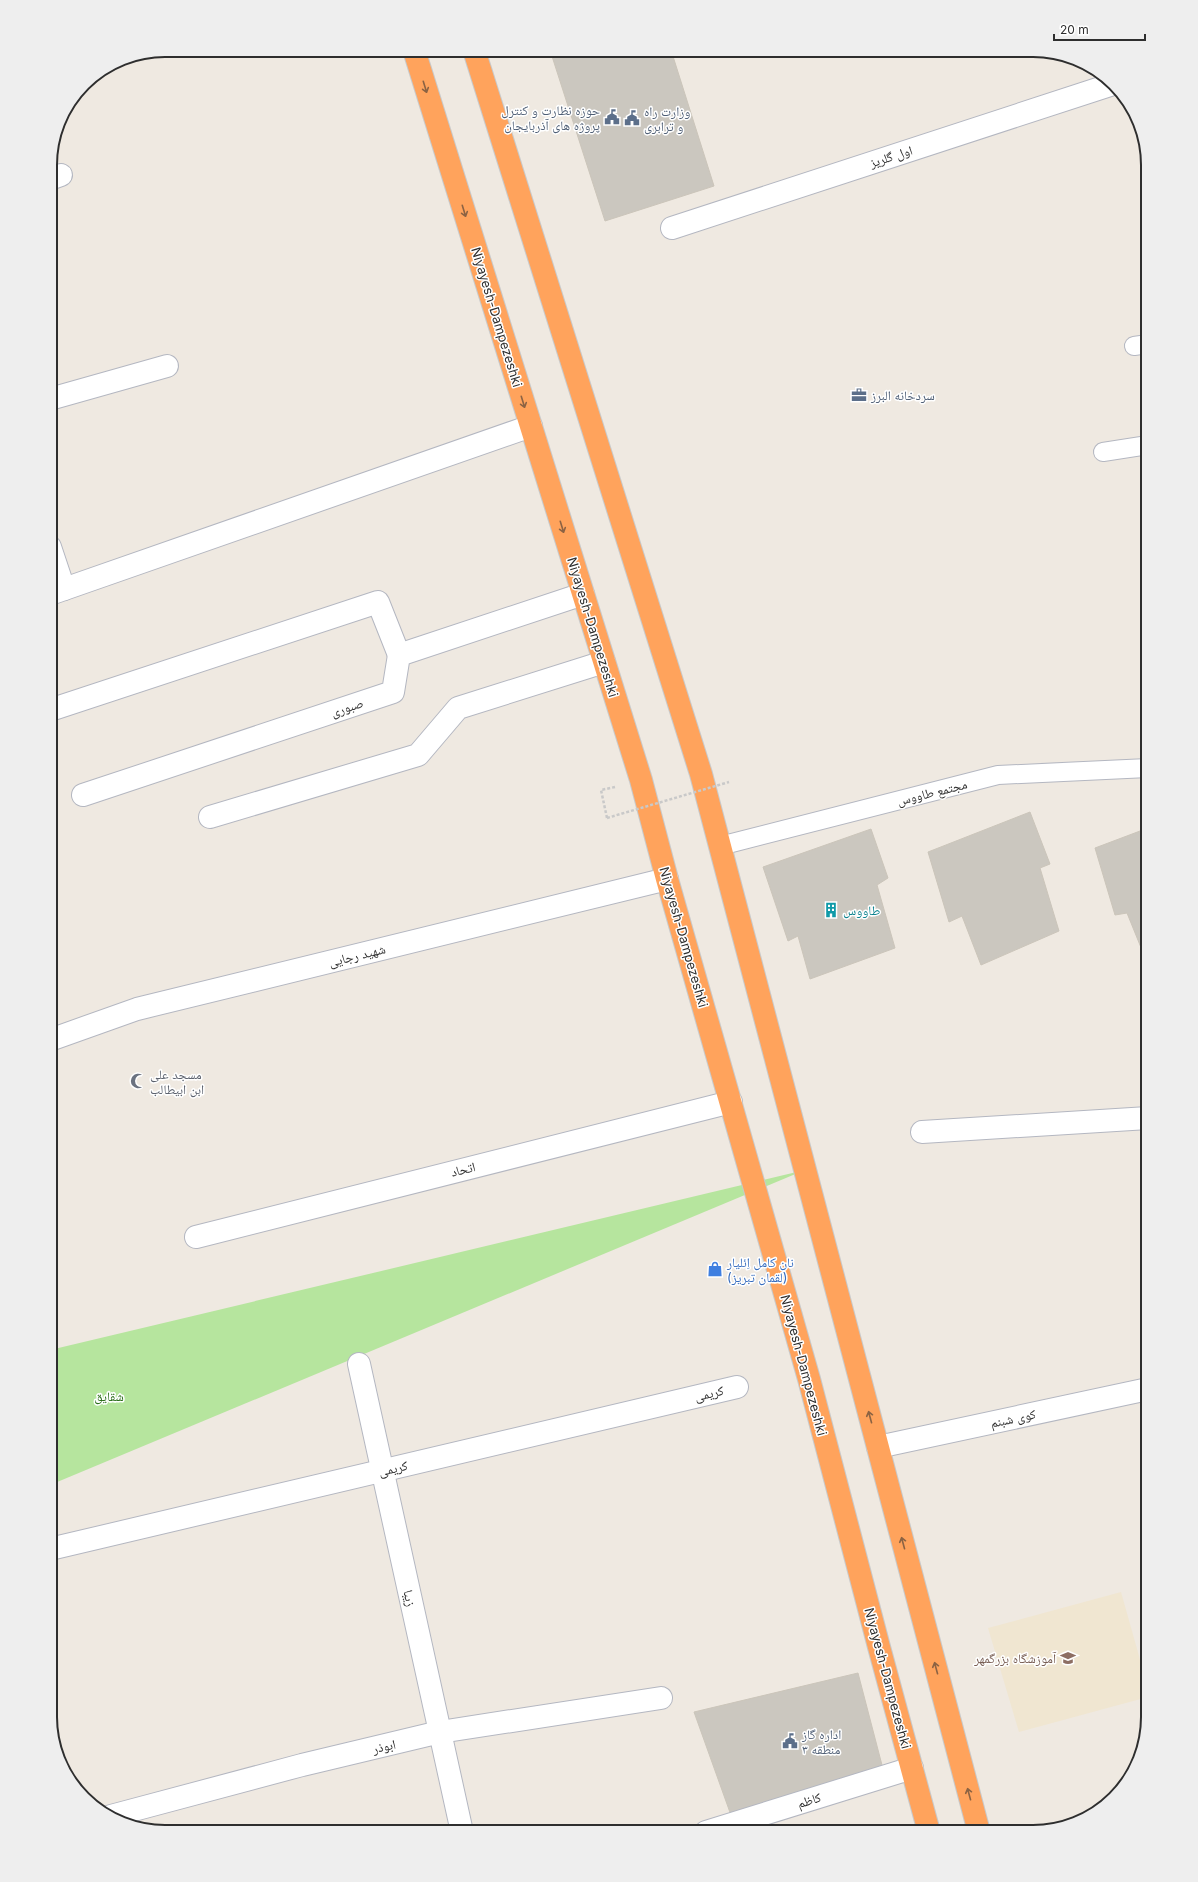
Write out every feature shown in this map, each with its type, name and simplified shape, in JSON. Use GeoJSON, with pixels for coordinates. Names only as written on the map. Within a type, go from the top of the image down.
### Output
{"type":"FeatureCollection","features":[{"type":"Feature","properties":{"kind":"highway","name":"Niyayesh-Dampezeshki"},"geometry":{"type":"LineString","coordinates":[[416,57],[641,780],[667,879],[809,1379],[928,1825]]}},
{"type":"Feature","properties":{"kind":"highway"},"geometry":{"type":"LineString","coordinates":[[476,57],[701,774],[977,1825]]}},
{"type":"Feature","properties":{"kind":"street","name":"اول گلریز"},"geometry":{"type":"LineString","coordinates":[[672,228],[1106,86]]}},
{"type":"Feature","properties":{"kind":"street"},"geometry":{"type":"LineString","coordinates":[[57,397],[166,366]]}},
{"type":"Feature","properties":{"kind":"street"},"geometry":{"type":"LineString","coordinates":[[57,592],[530,426]]}},
{"type":"Feature","properties":{"kind":"street"},"geometry":{"type":"LineString","coordinates":[[57,708],[378,602],[399,655],[583,594]]}},
{"type":"Feature","properties":{"kind":"street","name":"صبوری"},"geometry":{"type":"LineString","coordinates":[[83,794],[393,692],[399,655]]}},
{"type":"Feature","properties":{"kind":"street"},"geometry":{"type":"LineString","coordinates":[[210,818],[418,755],[458,708],[604,662]]}},
{"type":"Feature","properties":{"kind":"street","name":"شهید رجایی"},"geometry":{"type":"LineString","coordinates":[[57,1038],[137,1009],[667,879]]}},
{"type":"Feature","properties":{"kind":"street","name":"اتحاد"},"geometry":{"type":"LineString","coordinates":[[196,1237],[730,1102]]}},
{"type":"Feature","properties":{"kind":"street"},"geometry":{"type":"LineString","coordinates":[[922,1132],[1141,1118]]}},
{"type":"Feature","properties":{"kind":"street","name":"زیبا"},"geometry":{"type":"LineString","coordinates":[[359,1364],[460,1825]]}},
{"type":"Feature","properties":{"kind":"street","name":"کریمی"},"geometry":{"type":"LineString","coordinates":[[57,1547],[737,1387]]}},
{"type":"Feature","properties":{"kind":"street","name":"کوی شبنم"},"geometry":{"type":"LineString","coordinates":[[878,1447],[1141,1391]]}},
{"type":"Feature","properties":{"kind":"street","name":"ابوذر"},"geometry":{"type":"LineString","coordinates":[[118,1814],[302,1765],[440,1732],[661,1698]]}},
{"type":"Feature","properties":{"kind":"street","name":"کاظم"},"geometry":{"type":"LineString","coordinates":[[729,1825],[912,1768]]}},
{"type":"Feature","properties":{"kind":"lane"},"geometry":{"type":"LineString","coordinates":[[1103,452],[1141,446]]}},
{"type":"Feature","properties":{"kind":"lane","name":"مجتمع طاووس"},"geometry":{"type":"LineString","coordinates":[[720,846],[998,775],[1141,768]]}},
{"type":"Feature","properties":{"kind":"path"},"geometry":{"type":"LineString","coordinates":[[601,790],[607,818],[729,782]]}},
{"type":"Feature","properties":{"kind":"shaded area","name":"آموزشگاه بزرگمهر"},"geometry":{"type":"Polygon","coordinates":[[[1121,1592],[1141,1663],[1141,1699],[1019,1732],[988,1628],[1121,1592]]]}},
{"type":"Feature","properties":{"kind":"green space","name":"شقایق"},"geometry":{"type":"Polygon","coordinates":[[[805,1170],[57,1482],[57,1348],[805,1170]]]}},
{"type":"Feature","properties":{"kind":"building","name":"وزارت راه و ترابری"},"geometry":{"type":"Polygon","coordinates":[[[552,57],[673,57],[714,186],[605,221],[552,57]]]}},
{"type":"Feature","properties":{"kind":"building"},"geometry":{"type":"Polygon","coordinates":[[[1030,812],[1050,864],[1040,868],[1059,931],[981,965],[962,916],[949,922],[928,852],[1030,812]]]}},
{"type":"Feature","properties":{"kind":"building","name":"طاووس"},"geometry":{"type":"Polygon","coordinates":[[[871,829],[888,878],[877,885],[895,948],[810,979],[798,936],[788,941],[763,867],[871,829]]]}},
{"type":"Feature","properties":{"kind":"building"},"geometry":{"type":"Polygon","coordinates":[[[1141,831],[1141,948],[1127,913],[1115,915],[1095,848],[1141,831]]]}},
{"type":"Feature","properties":{"kind":"building","name":"اداره گاز منطقه ۳"},"geometry":{"type":"Polygon","coordinates":[[[858,1673],[883,1769],[732,1818],[694,1712],[858,1673]]]}},
{"type":"Feature","properties":{"kind":"place","name":"حوزه نظارت و کنترل پروژه های آذربایجان"},"geometry":{"type":"Point","coordinates":[612,117]}},
{"type":"Feature","properties":{"kind":"place","name":"وزارت راه و ترابری"},"geometry":{"type":"Point","coordinates":[632,118]}},
{"type":"Feature","properties":{"kind":"place","name":"سردخانه البرز"},"geometry":{"type":"Point","coordinates":[859,395]}},
{"type":"Feature","properties":{"kind":"place","name":"طاووس"},"geometry":{"type":"Point","coordinates":[831,910]}},
{"type":"Feature","properties":{"kind":"place","name":"مسجد علی ابن ابیطالب"},"geometry":{"type":"Point","coordinates":[138,1081]}},
{"type":"Feature","properties":{"kind":"place","name":"نان کامل اِئلیار (لقمان تبریز)"},"geometry":{"type":"Point","coordinates":[715,1269]}},
{"type":"Feature","properties":{"kind":"place","name":"آموزشگاه بزرگمهر"},"geometry":{"type":"Point","coordinates":[1068,1658]}},
{"type":"Feature","properties":{"kind":"place","name":"اداره گاز منطقه ۳"},"geometry":{"type":"Point","coordinates":[790,1741]}}]}
